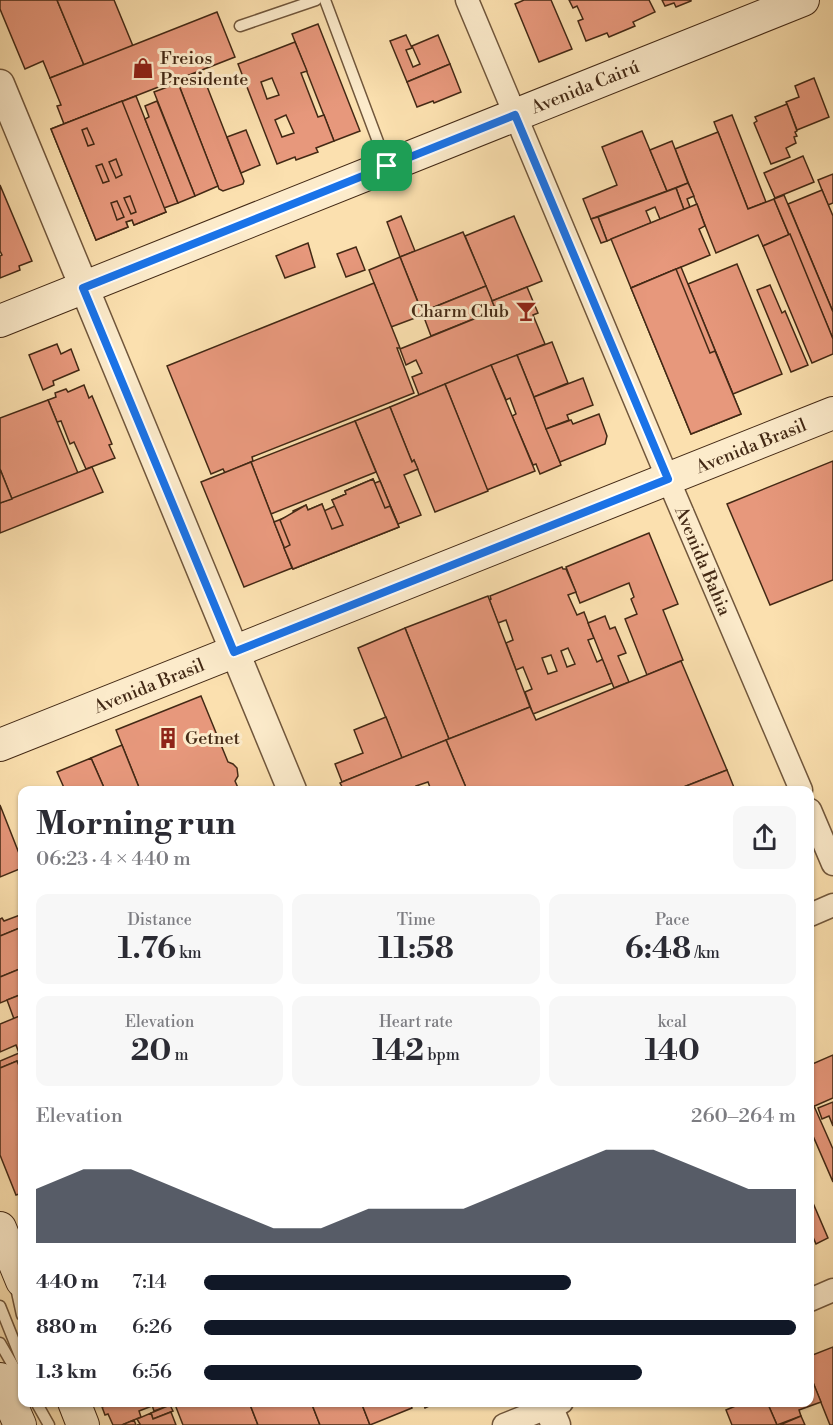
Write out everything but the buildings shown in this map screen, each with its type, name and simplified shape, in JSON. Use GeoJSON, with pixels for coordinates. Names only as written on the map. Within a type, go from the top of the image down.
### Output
{"type":"FeatureCollection","features":[{"type":"Feature","properties":{"kind":"main road","name":"Avenida Cairú"},"geometry":{"type":"LineString","coordinates":[[0,321],[803,0]]}},
{"type":"Feature","properties":{"kind":"main road","name":"Avenida Brasil"},"geometry":{"type":"LineString","coordinates":[[0,745],[833,413]]}},
{"type":"Feature","properties":{"kind":"main road"},"geometry":{"type":"LineString","coordinates":[[9,1232],[18,1266]]}},
{"type":"Feature","properties":{"kind":"main road"},"geometry":{"type":"LineString","coordinates":[[0,1378],[20,1425]]}},
{"type":"Feature","properties":{"kind":"main road"},"geometry":{"type":"LineString","coordinates":[[76,1407],[83,1425]]}},
{"type":"Feature","properties":{"kind":"street","name":"Avenida Bahia"},"geometry":{"type":"LineString","coordinates":[[467,0],[799,786]]}},
{"type":"Feature","properties":{"kind":"street"},"geometry":{"type":"LineString","coordinates":[[0,84],[290,786]]}},
{"type":"Feature","properties":{"kind":"street"},"geometry":{"type":"LineString","coordinates":[[814,819],[833,864]]}},
{"type":"Feature","properties":{"kind":"street"},"geometry":{"type":"LineString","coordinates":[[814,913],[833,905]]}},
{"type":"Feature","properties":{"kind":"street"},"geometry":{"type":"LineString","coordinates":[[814,1298],[833,1290]]}},
{"type":"Feature","properties":{"kind":"street"},"geometry":{"type":"LineString","coordinates":[[504,1425],[553,1409]]}},
{"type":"Feature","properties":{"kind":"lane"},"geometry":{"type":"LineString","coordinates":[[240,26],[316,0]]}},
{"type":"Feature","properties":{"kind":"lane"},"geometry":{"type":"LineString","coordinates":[[325,0],[387,166]]}},
{"type":"Feature","properties":{"kind":"lane"},"geometry":{"type":"LineString","coordinates":[[9,1232],[18,1289]]}},
{"type":"Feature","properties":{"kind":"lane"},"geometry":{"type":"LineString","coordinates":[[0,1306],[18,1351]]}},
{"type":"Feature","properties":{"kind":"lane"},"geometry":{"type":"LineString","coordinates":[[0,1343],[18,1374]]}},
{"type":"Feature","properties":{"kind":"lane"},"geometry":{"type":"LineString","coordinates":[[42,1407],[49,1425]]}},
{"type":"Feature","properties":{"kind":"place","name":"Freios Presidente"},"geometry":{"type":"Point","coordinates":[143,68]}},
{"type":"Feature","properties":{"kind":"place","name":"Charm Club"},"geometry":{"type":"Point","coordinates":[526,311]}},
{"type":"Feature","properties":{"kind":"place","name":"Getnet"},"geometry":{"type":"Point","coordinates":[168,738]}},
{"type":"Feature","properties":{"kind":"route"},"geometry":{"type":"LineString","coordinates":[[515,115],[668,479],[234,652],[83,288],[387,166],[515,115]]}}]}
